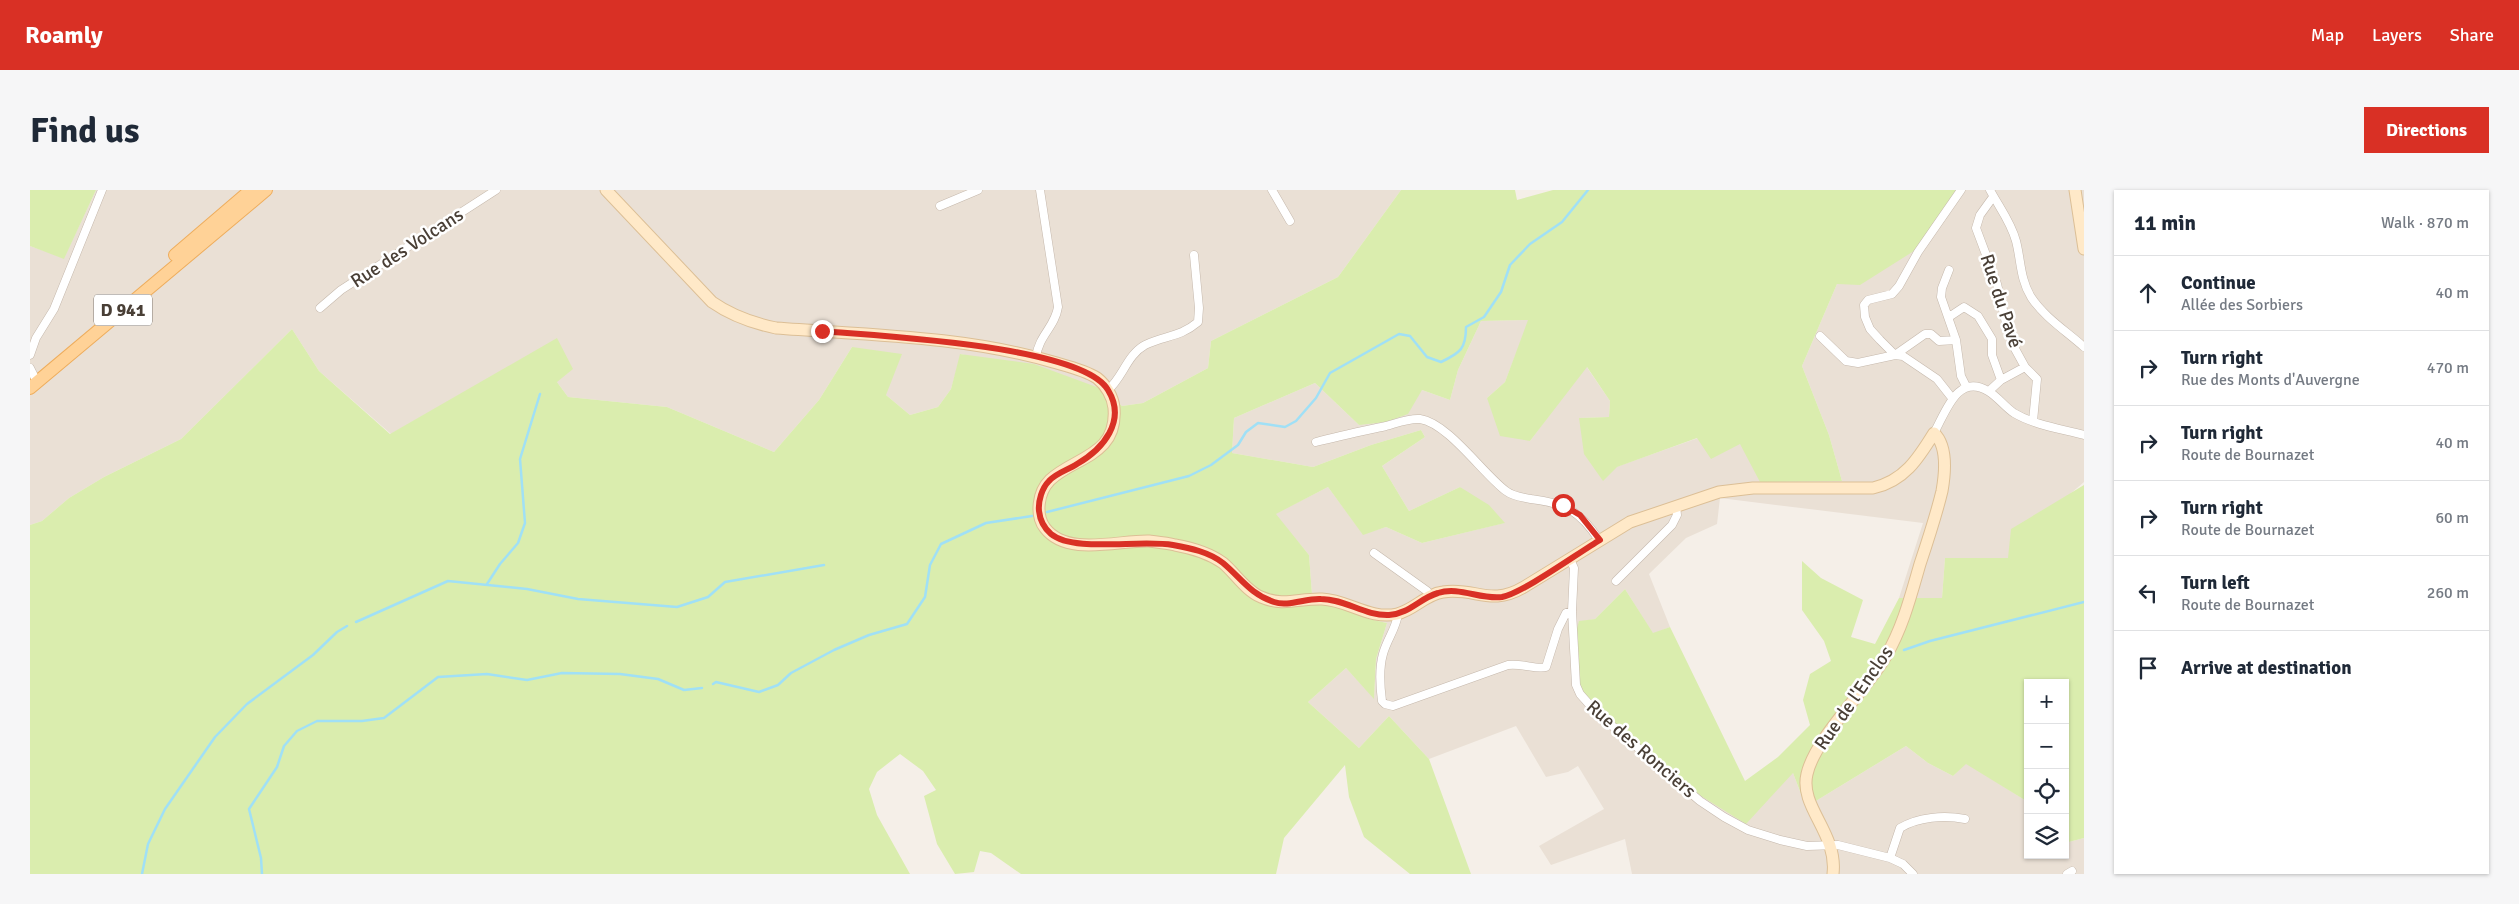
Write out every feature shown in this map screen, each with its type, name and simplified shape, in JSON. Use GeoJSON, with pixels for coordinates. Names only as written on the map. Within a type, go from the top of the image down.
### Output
{"type":"FeatureCollection","features":[{"type":"Feature","properties":{"kind":"main road","name":"D 941"},"geometry":{"type":"LineString","coordinates":[[32,378],[251,190]]}},
{"type":"Feature","properties":{"kind":"main road","name":"D 941"},"geometry":{"type":"LineString","coordinates":[[32,378],[266,190]]}},
{"type":"Feature","properties":{"kind":"street"},"geometry":{"type":"LineString","coordinates":[[30,355],[36,338],[54,309],[102,190]]}},
{"type":"Feature","properties":{"kind":"street","name":"Rue des Volcans"},"geometry":{"type":"LineString","coordinates":[[320,308],[341,290],[496,190]]}},
{"type":"Feature","properties":{"kind":"street"},"geometry":{"type":"LineString","coordinates":[[606,190],[712,302],[728,313],[751,322],[776,328],[959,344],[1036,357],[1092,375],[1108,390],[1114,405],[1111,431],[1102,446],[1048,482],[1039,505],[1044,527],[1053,536],[1067,542],[1089,545],[1148,541],[1206,553],[1222,563],[1258,596],[1278,604],[1322,598],[1374,614],[1398,614],[1430,596],[1446,591],[1489,597],[1505,596],[1630,522],[1720,492],[1753,488],[1873,488],[1885,485],[1894,481],[1908,470],[1934,433],[1952,398],[1966,386],[1973,385],[1989,391],[2015,413],[2084,435]]}},
{"type":"Feature","properties":{"kind":"street"},"geometry":{"type":"LineString","coordinates":[[940,206],[978,190]]}},
{"type":"Feature","properties":{"kind":"street"},"geometry":{"type":"LineString","coordinates":[[1036,357],[1038,344],[1057,317],[1058,307],[1040,190]]}},
{"type":"Feature","properties":{"kind":"street"},"geometry":{"type":"LineString","coordinates":[[1272,190],[1290,221]]}},
{"type":"Feature","properties":{"kind":"street"},"geometry":{"type":"LineString","coordinates":[[1895,355],[1870,329],[1865,317],[1864,305],[1868,300],[1892,294],[1918,252],[1961,190]]}},
{"type":"Feature","properties":{"kind":"street"},"geometry":{"type":"LineString","coordinates":[[2075,190],[2084,249]]}},
{"type":"Feature","properties":{"kind":"street"},"geometry":{"type":"LineString","coordinates":[[1992,193],[2008,219],[2016,242],[2020,270],[2030,295],[2042,312],[2084,346]]}},
{"type":"Feature","properties":{"kind":"street","name":"Rue du Pavé"},"geometry":{"type":"LineString","coordinates":[[1989,391],[2001,380],[2025,366],[2014,347],[1997,284],[1976,228],[1980,215],[1992,193]]}},
{"type":"Feature","properties":{"kind":"street"},"geometry":{"type":"LineString","coordinates":[[1108,390],[1116,382],[1134,354],[1145,345],[1186,332],[1198,322],[1200,308],[1194,255]]}},
{"type":"Feature","properties":{"kind":"street"},"geometry":{"type":"LineString","coordinates":[[1949,270],[1942,288],[1942,297],[1956,340],[1961,376],[1966,386]]}},
{"type":"Feature","properties":{"kind":"street"},"geometry":{"type":"LineString","coordinates":[[1949,317],[1964,307],[1978,316],[1992,339],[1992,355],[2001,380]]}},
{"type":"Feature","properties":{"kind":"street"},"geometry":{"type":"LineString","coordinates":[[1895,355],[1925,334],[1931,334],[1939,341],[1956,340]]}},
{"type":"Feature","properties":{"kind":"street"},"geometry":{"type":"LineString","coordinates":[[1820,336],[1846,361],[1858,363],[1895,355],[1903,356],[1936,379],[1952,398]]}},
{"type":"Feature","properties":{"kind":"street"},"geometry":{"type":"LineString","coordinates":[[2025,366],[2037,380],[2033,420]]}},
{"type":"Feature","properties":{"kind":"street"},"geometry":{"type":"LineString","coordinates":[[1316,442],[1409,420],[1428,422],[1458,444],[1484,472],[1508,493],[1516,497],[1553,502],[1571,509],[1584,519],[1600,540]]}},
{"type":"Feature","properties":{"kind":"street","name":"Rue de l'Enclos"},"geometry":{"type":"LineString","coordinates":[[1832,846],[1811,805],[1806,791],[1806,776],[1812,760],[1824,740],[1872,678],[1887,654],[1900,626],[1942,490],[1944,457],[1942,446],[1934,433]]}},
{"type":"Feature","properties":{"kind":"street"},"geometry":{"type":"LineString","coordinates":[[1616,580],[1672,525],[1677,515],[1676,506]]}},
{"type":"Feature","properties":{"kind":"street"},"geometry":{"type":"LineString","coordinates":[[1374,553],[1430,596]]}},
{"type":"Feature","properties":{"kind":"street","name":"Rue des Ronciers"},"geometry":{"type":"LineString","coordinates":[[1570,559],[1574,568],[1572,612],[1576,685],[1580,694],[1596,712],[1700,802],[1748,830],[1807,846],[1838,845],[1890,858],[1903,864],[1913,874]]}},
{"type":"Feature","properties":{"kind":"street"},"geometry":{"type":"LineString","coordinates":[[1398,614],[1396,626],[1383,652],[1381,663],[1380,691],[1385,704],[1393,706],[1495,669],[1519,663],[1538,668],[1546,667],[1558,629],[1566,613],[1572,612]]}},
{"type":"Feature","properties":{"kind":"street"},"geometry":{"type":"LineString","coordinates":[[1890,858],[1900,828],[1909,822],[1948,816],[1964,819]]}},
{"type":"Feature","properties":{"kind":"street"},"geometry":{"type":"LineString","coordinates":[[1832,846],[1834,857],[1833,874]]}},
{"type":"Feature","properties":{"kind":"shaded area"},"geometry":{"type":"Polygon","coordinates":[[[96,190],[1401,190],[1338,277],[1211,341],[1208,368],[1143,403],[1122,406],[1101,389],[961,354],[951,389],[938,407],[910,415],[886,395],[852,347],[819,400],[774,452],[667,407],[568,397],[557,382],[557,339],[391,434],[319,371],[292,329],[181,439],[104,477],[69,498],[42,521],[30,525],[30,246],[64,258],[96,190]]]}},
{"type":"Feature","properties":{"kind":"shaded area"},"geometry":{"type":"Polygon","coordinates":[[[1964,190],[2084,190],[2084,482],[2070,494],[2009,558],[1945,558],[1942,598],[1899,598],[1923,523],[1720,498],[1717,524],[1686,538],[1649,574],[1670,627],[1653,634],[1625,589],[1595,619],[1579,622],[1701,796],[1793,773],[1806,807],[1906,746],[1928,763],[1953,776],[1966,763],[2024,799],[2024,859],[2069,859],[2069,842],[2084,838],[2084,874],[1632,874],[1625,839],[1551,865],[1539,846],[1604,809],[1578,766],[1568,772],[1546,777],[1516,726],[1429,759],[1389,716],[1359,748],[1308,702],[1346,668],[1374,698],[1376,659],[1387,623],[1369,619],[1312,594],[1309,555],[1275,514],[1328,487],[1363,534],[1386,527],[1422,543],[1504,523],[1460,487],[1409,511],[1382,466],[1425,437],[1421,430],[1371,445],[1313,467],[1232,453],[1234,418],[1315,383],[1359,425],[1422,390],[1450,400],[1458,370],[1481,321],[1529,320],[1505,382],[1487,398],[1530,441],[1586,366],[1610,401],[1609,417],[1579,418],[1616,467],[1698,438],[1740,444],[1842,481],[1829,435],[1802,366],[1837,284],[1964,190]]]}},
{"type":"Feature","properties":{"kind":"green space"},"geometry":{"type":"Polygon","coordinates":[[[30,190],[96,190],[64,259],[30,246],[30,190]]]}},
{"type":"Feature","properties":{"kind":"green space"},"geometry":{"type":"Polygon","coordinates":[[[1401,190],[1515,190],[1517,200],[1553,190],[1964,190],[1925,244],[1860,285],[1837,284],[1802,366],[1829,435],[1842,481],[1760,482],[1740,444],[1711,459],[1697,438],[1617,467],[1603,481],[1584,454],[1579,418],[1609,417],[1610,401],[1587,367],[1530,441],[1500,436],[1487,398],[1505,382],[1528,320],[1481,321],[1458,370],[1450,400],[1422,390],[1408,414],[1386,422],[1359,425],[1315,383],[1234,418],[1232,453],[1313,467],[1371,445],[1421,430],[1425,437],[1382,466],[1409,511],[1460,487],[1489,505],[1505,523],[1422,543],[1386,527],[1363,535],[1328,487],[1276,514],[1309,555],[1312,594],[1369,619],[1387,623],[1376,659],[1374,699],[1346,668],[1308,702],[1359,748],[1389,716],[1429,759],[1471,874],[1410,874],[1364,837],[1349,797],[1345,765],[1284,838],[1276,874],[1021,874],[991,853],[980,851],[974,872],[955,874],[937,844],[924,796],[936,790],[923,771],[900,754],[877,772],[869,789],[877,815],[910,874],[30,874],[30,525],[42,521],[69,498],[104,477],[181,439],[292,329],[319,371],[390,434],[557,338],[573,369],[557,382],[568,397],[667,407],[774,452],[819,400],[852,347],[902,354],[886,395],[910,415],[938,407],[951,389],[960,354],[1034,364],[1102,389],[1122,406],[1143,403],[1208,368],[1211,341],[1338,277],[1401,190]]]}},
{"type":"Feature","properties":{"kind":"green space"},"geometry":{"type":"Polygon","coordinates":[[[2084,485],[2084,838],[2069,842],[2069,679],[2024,679],[2024,800],[1966,764],[1953,776],[1928,763],[1906,746],[1806,807],[1793,773],[1746,824],[1701,796],[1596,709],[1578,685],[1576,632],[1579,621],[1595,619],[1625,589],[1653,633],[1670,627],[1745,781],[1778,757],[1810,725],[1803,700],[1810,674],[1831,661],[1824,641],[1802,610],[1802,561],[1821,578],[1863,600],[1851,637],[1875,644],[1899,598],[1942,598],[1945,558],[2008,558],[2011,529],[2084,485]]]}},
{"type":"Feature","properties":{"kind":"waterway"},"geometry":{"type":"LineString","coordinates":[[1047,512],[1189,476],[1211,465],[1238,445],[1246,432],[1258,423],[1285,427],[1296,421],[1316,398],[1330,373],[1399,334],[1410,336],[1427,357],[1441,362],[1453,356],[1463,345],[1466,327],[1484,317],[1501,292],[1510,265],[1530,244],[1562,222],[1588,190]]}},
{"type":"Feature","properties":{"kind":"waterway"},"geometry":{"type":"LineString","coordinates":[[487,584],[500,564],[518,543],[525,523],[520,459],[540,394]]}},
{"type":"Feature","properties":{"kind":"waterway"},"geometry":{"type":"LineString","coordinates":[[713,684],[716,682],[759,692],[778,685],[791,673],[834,650],[869,635],[907,624],[925,597],[930,565],[941,544],[986,523],[1032,516]]}},
{"type":"Feature","properties":{"kind":"waterway"},"geometry":{"type":"LineString","coordinates":[[356,622],[448,581],[527,589],[578,599],[677,607],[708,597],[725,582],[824,565]]}},
{"type":"Feature","properties":{"kind":"waterway"},"geometry":{"type":"LineString","coordinates":[[1904,650],[1930,641],[2084,602]]}},
{"type":"Feature","properties":{"kind":"waterway"},"geometry":{"type":"LineString","coordinates":[[142,874],[148,844],[165,809],[215,737],[247,704],[313,655],[337,632],[347,626]]}},
{"type":"Feature","properties":{"kind":"waterway"},"geometry":{"type":"LineString","coordinates":[[262,874],[261,858],[249,809],[277,767],[284,746],[297,731],[317,721],[362,721],[384,718],[438,677],[487,674],[527,680],[562,673],[620,674],[658,679],[684,690],[702,688]]}},
{"type":"Feature","properties":{"kind":"route"},"geometry":{"type":"LineString","coordinates":[[822,331],[994,348],[1064,365],[1099,379],[1108,390],[1114,405],[1111,431],[1102,446],[1048,482],[1042,492],[1039,505],[1044,527],[1053,536],[1067,542],[1089,545],[1148,541],[1206,553],[1222,563],[1258,596],[1278,604],[1322,598],[1374,614],[1389,615],[1398,614],[1430,596],[1446,591],[1489,597],[1499,597],[1514,593],[1600,540],[1580,515],[1563,505]]}}]}
